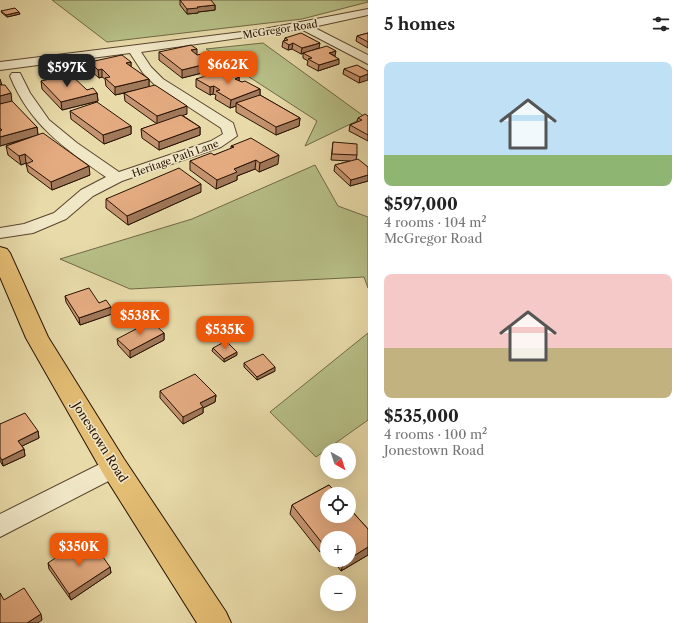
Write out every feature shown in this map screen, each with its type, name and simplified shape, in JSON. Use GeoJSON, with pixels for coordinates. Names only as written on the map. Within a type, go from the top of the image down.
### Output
{"type":"FeatureCollection","features":[{"type":"Feature","properties":{"kind":"main road","name":"Jonestown Road"},"geometry":{"type":"LineString","coordinates":[[0,253],[36,338],[114,467],[216,623]]}},
{"type":"Feature","properties":{"kind":"street","name":"McGregor Road"},"geometry":{"type":"LineString","coordinates":[[0,66],[303,26],[368,12]]}},
{"type":"Feature","properties":{"kind":"street"},"geometry":{"type":"LineString","coordinates":[[303,26],[368,60]]}},
{"type":"Feature","properties":{"kind":"street","name":"Heritage Path Lane"},"geometry":{"type":"LineString","coordinates":[[0,233],[27,229],[60,216],[87,193],[117,178],[216,144],[230,136],[228,126],[159,82],[147,70],[133,49]]}},
{"type":"Feature","properties":{"kind":"street"},"geometry":{"type":"LineString","coordinates":[[16,76],[35,113],[61,139],[117,178]]}},
{"type":"Feature","properties":{"kind":"street"},"geometry":{"type":"LineString","coordinates":[[0,526],[114,467]]}},
{"type":"Feature","properties":{"kind":"green space"},"geometry":{"type":"Polygon","coordinates":[[[52,0],[368,0],[368,2],[302,19],[107,42],[52,0]]]}},
{"type":"Feature","properties":{"kind":"green space"},"geometry":{"type":"Polygon","coordinates":[[[263,43],[365,117],[305,146],[317,121],[206,49],[263,43]]]}},
{"type":"Feature","properties":{"kind":"green space"},"geometry":{"type":"Polygon","coordinates":[[[315,165],[338,206],[368,217],[368,288],[364,277],[130,289],[60,259],[192,219],[315,165]]]}},
{"type":"Feature","properties":{"kind":"green space"},"geometry":{"type":"Polygon","coordinates":[[[368,333],[368,420],[336,443],[320,443],[320,454],[316,457],[270,412],[368,333]]]}},
{"type":"Feature","properties":{"kind":"building"},"geometry":{"type":"Polygon","coordinates":[[[180,0],[211,0],[215,5],[187,9],[180,0]]]}},
{"type":"Feature","properties":{"kind":"building"},"geometry":{"type":"Polygon","coordinates":[[[15,8],[19,12],[6,15],[1,11],[15,8]]]}},
{"type":"Feature","properties":{"kind":"building"},"geometry":{"type":"Polygon","coordinates":[[[301,33],[320,43],[302,48],[293,43],[289,45],[283,41],[288,40],[285,38],[301,33]]]}},
{"type":"Feature","properties":{"kind":"building"},"geometry":{"type":"Polygon","coordinates":[[[368,33],[368,42],[357,36],[368,33]]]}},
{"type":"Feature","properties":{"kind":"building"},"geometry":{"type":"Polygon","coordinates":[[[191,45],[197,49],[191,50],[197,55],[202,54],[214,62],[182,70],[159,52],[191,45]]]}},
{"type":"Feature","properties":{"kind":"building"},"geometry":{"type":"Polygon","coordinates":[[[327,46],[336,51],[329,53],[339,59],[319,65],[308,59],[312,58],[303,53],[327,46]]]}},
{"type":"Feature","properties":{"kind":"building"},"geometry":{"type":"Polygon","coordinates":[[[122,55],[131,62],[126,63],[149,79],[115,87],[105,78],[110,77],[102,69],[98,70],[90,62],[122,55]]]}},
{"type":"Feature","properties":{"kind":"building"},"geometry":{"type":"Polygon","coordinates":[[[357,65],[368,71],[368,74],[360,77],[344,69],[357,65]]]}},
{"type":"Feature","properties":{"kind":"building"},"geometry":{"type":"Polygon","coordinates":[[[225,70],[239,77],[235,79],[242,82],[245,81],[260,89],[231,100],[216,91],[220,90],[214,86],[210,87],[196,79],[225,70]]]}},
{"type":"Feature","properties":{"kind":"building"},"geometry":{"type":"Polygon","coordinates":[[[70,74],[87,90],[93,88],[97,93],[61,102],[41,81],[70,74]]]}},
{"type":"Feature","properties":{"kind":"building"},"geometry":{"type":"Polygon","coordinates":[[[0,84],[5,85],[11,93],[0,96],[0,84]]]}},
{"type":"Feature","properties":{"kind":"building"},"geometry":{"type":"Polygon","coordinates":[[[155,85],[187,106],[157,116],[124,93],[155,85]]]}},
{"type":"Feature","properties":{"kind":"building"},"geometry":{"type":"Polygon","coordinates":[[[260,95],[300,118],[276,127],[236,103],[260,95]]]}},
{"type":"Feature","properties":{"kind":"building"},"geometry":{"type":"Polygon","coordinates":[[[12,101],[37,127],[0,137],[0,131],[2,130],[0,128],[0,104],[12,101]]]}},
{"type":"Feature","properties":{"kind":"building"},"geometry":{"type":"Polygon","coordinates":[[[97,102],[131,126],[103,135],[70,111],[97,102]]]}},
{"type":"Feature","properties":{"kind":"building"},"geometry":{"type":"Polygon","coordinates":[[[365,114],[368,116],[368,135],[350,125],[362,120],[358,118],[365,114]]]}},
{"type":"Feature","properties":{"kind":"building"},"geometry":{"type":"Polygon","coordinates":[[[181,115],[200,127],[159,142],[141,129],[181,115]]]}},
{"type":"Feature","properties":{"kind":"building"},"geometry":{"type":"Polygon","coordinates":[[[43,133],[89,166],[51,182],[26,164],[33,161],[25,154],[19,156],[6,146],[43,133]]]}},
{"type":"Feature","properties":{"kind":"building"},"geometry":{"type":"Polygon","coordinates":[[[251,138],[279,155],[260,163],[256,160],[234,169],[237,172],[217,180],[190,161],[211,153],[214,155],[251,138]]]}},
{"type":"Feature","properties":{"kind":"building"},"geometry":{"type":"Polygon","coordinates":[[[333,142],[357,144],[357,155],[332,154],[333,142]]]}},
{"type":"Feature","properties":{"kind":"building"},"geometry":{"type":"Polygon","coordinates":[[[358,159],[368,167],[368,175],[351,180],[335,165],[358,159]]]}},
{"type":"Feature","properties":{"kind":"building"},"geometry":{"type":"Polygon","coordinates":[[[179,168],[201,184],[127,216],[106,199],[179,168]]]}},
{"type":"Feature","properties":{"kind":"building"},"geometry":{"type":"Polygon","coordinates":[[[89,288],[99,303],[106,300],[111,307],[79,318],[65,296],[89,288]]]}},
{"type":"Feature","properties":{"kind":"building"},"geometry":{"type":"Polygon","coordinates":[[[151,321],[164,333],[130,351],[117,339],[151,321]]]}},
{"type":"Feature","properties":{"kind":"building"},"geometry":{"type":"Polygon","coordinates":[[[226,341],[237,352],[224,359],[213,348],[226,341]]]}},
{"type":"Feature","properties":{"kind":"building"},"geometry":{"type":"Polygon","coordinates":[[[263,354],[275,367],[257,377],[244,363],[263,354]]]}},
{"type":"Feature","properties":{"kind":"building"},"geometry":{"type":"Polygon","coordinates":[[[195,374],[216,395],[200,403],[203,407],[183,417],[160,391],[195,374]]]}},
{"type":"Feature","properties":{"kind":"building"},"geometry":{"type":"Polygon","coordinates":[[[25,413],[38,431],[18,441],[24,449],[2,460],[0,457],[0,424],[25,413]]]}},
{"type":"Feature","properties":{"kind":"building"},"geometry":{"type":"Polygon","coordinates":[[[320,490],[320,523],[356,523],[356,516],[368,529],[368,547],[356,555],[356,531],[320,531],[320,540],[292,505],[320,490]]]}},
{"type":"Feature","properties":{"kind":"building"},"geometry":{"type":"Polygon","coordinates":[[[93,543],[110,567],[69,594],[48,563],[67,550],[72,556],[93,543]]]}},
{"type":"Feature","properties":{"kind":"building"},"geometry":{"type":"Polygon","coordinates":[[[24,588],[41,614],[27,623],[0,623],[0,593],[4,600],[24,588]]]}}]}
